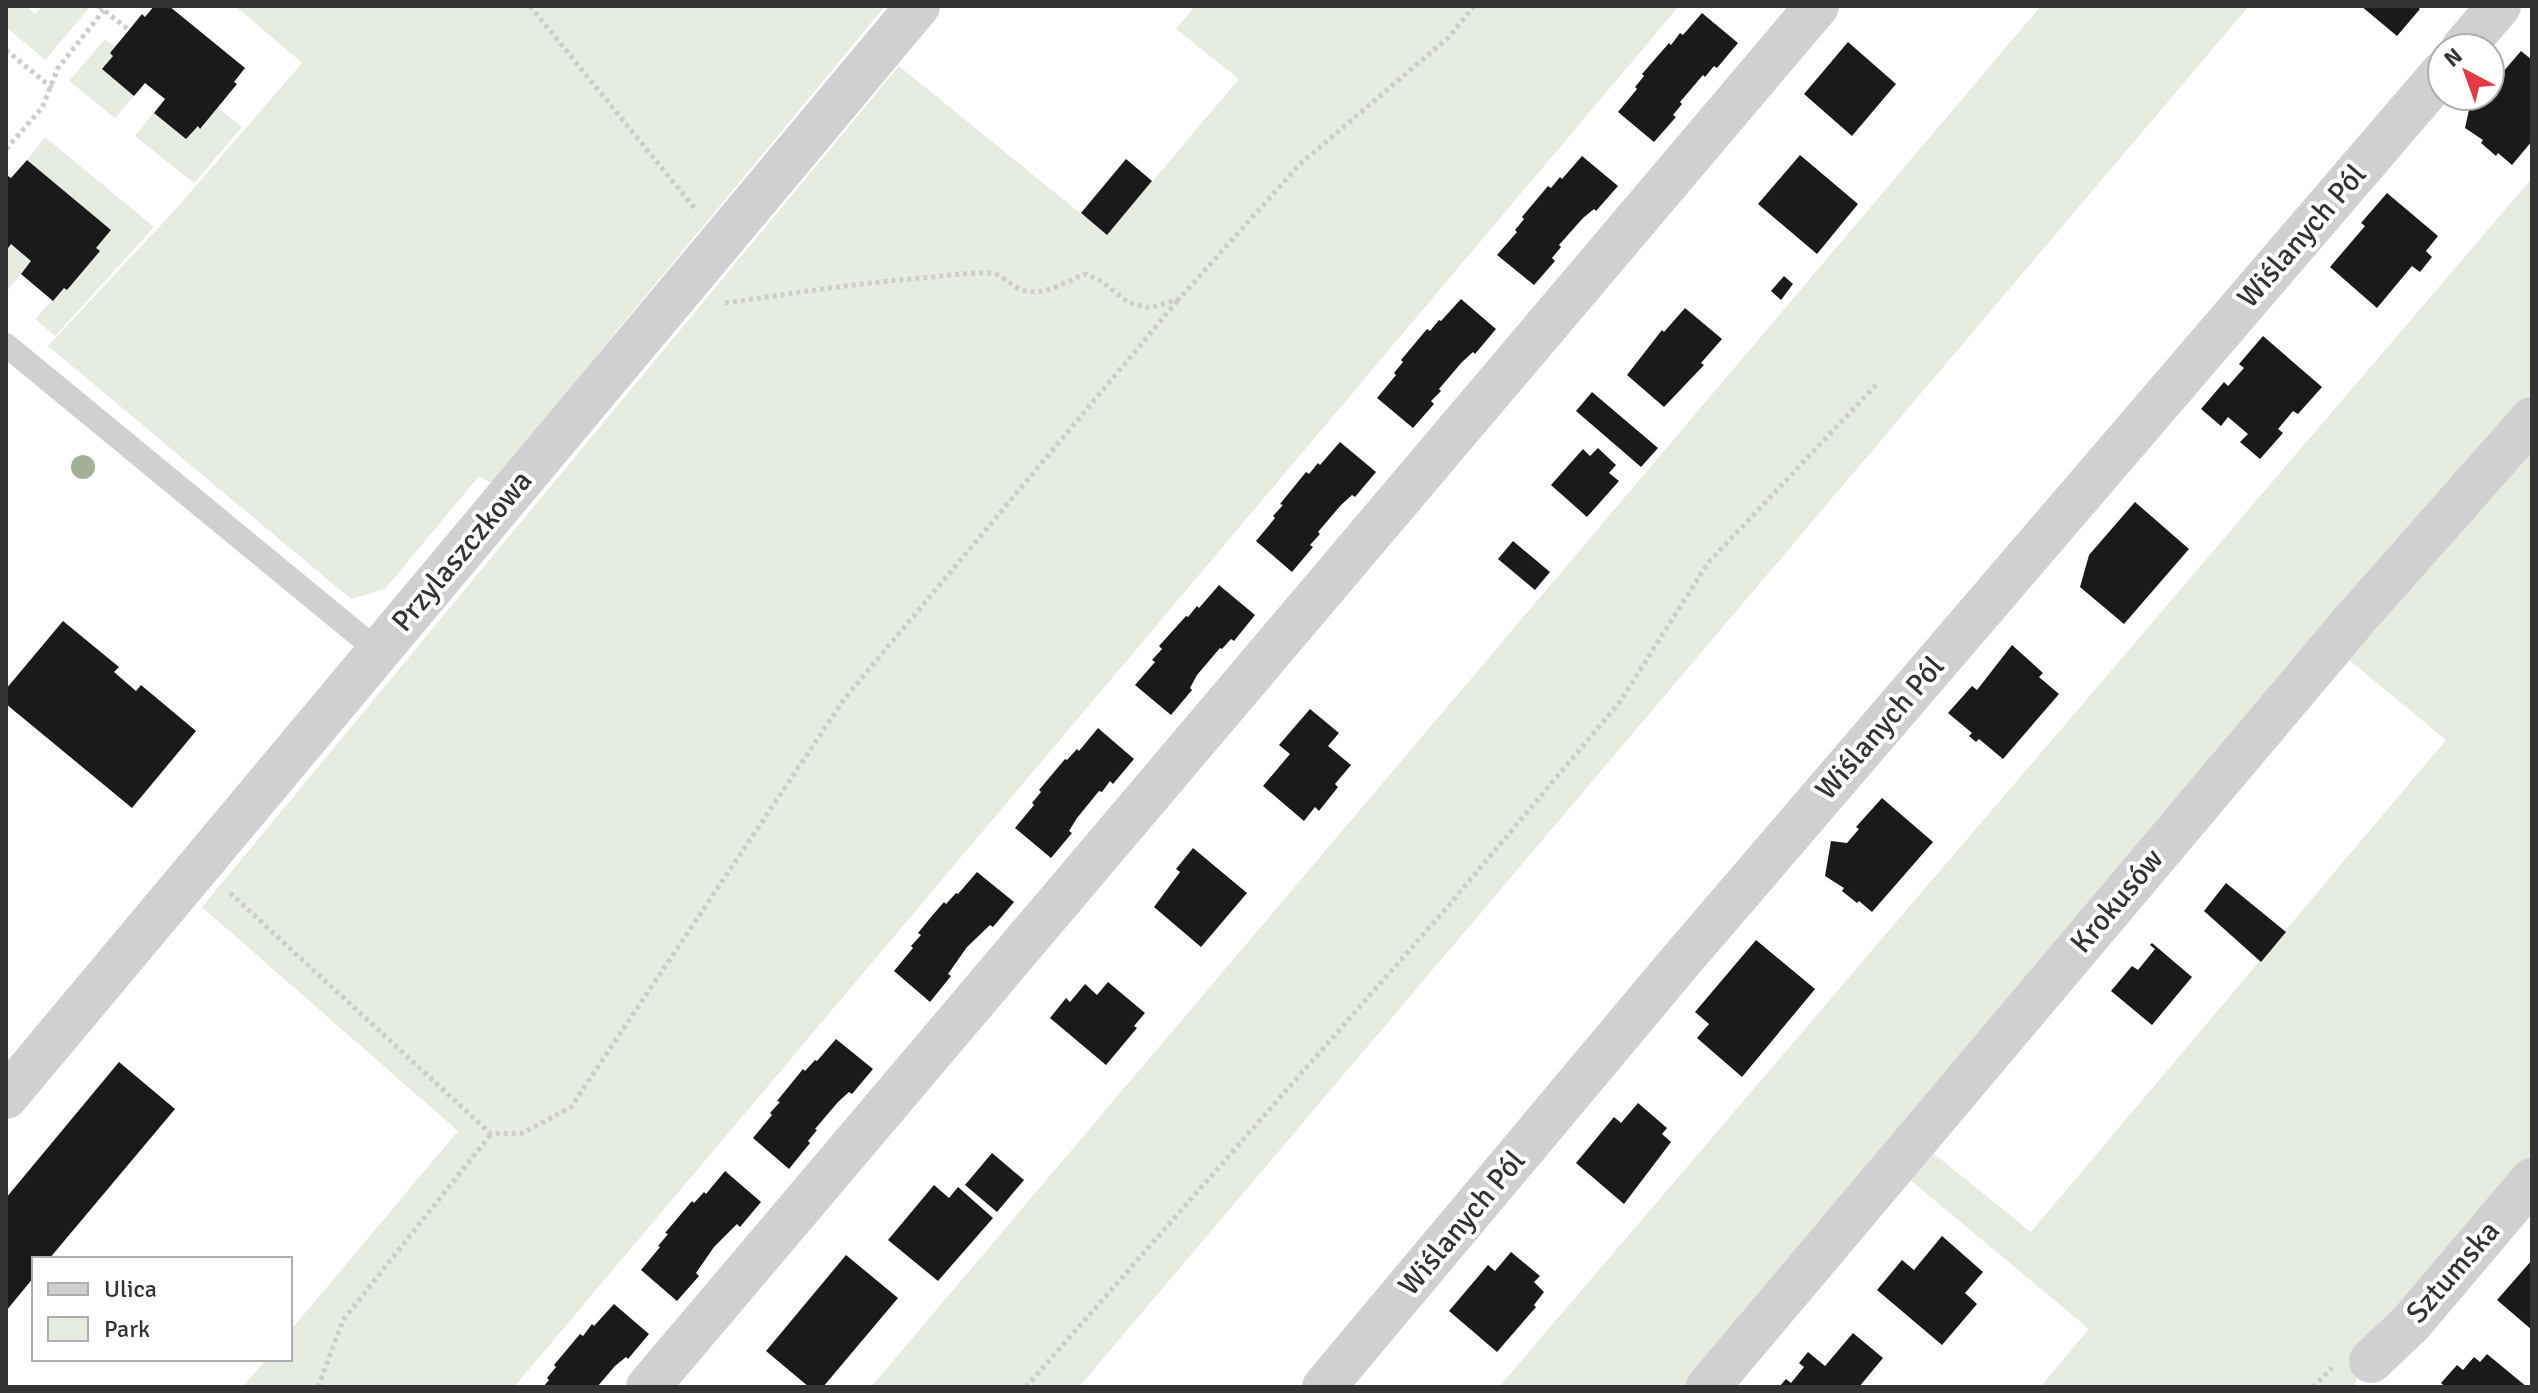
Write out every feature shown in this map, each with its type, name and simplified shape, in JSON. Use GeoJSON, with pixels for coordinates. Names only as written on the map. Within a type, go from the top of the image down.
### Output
{"type":"FeatureCollection","features":[{"type":"Feature","properties":{"kind":"street","name":"Przylaszczkowa"},"geometry":{"type":"LineString","coordinates":[[6,1097],[918,6]]}},
{"type":"Feature","properties":{"kind":"street"},"geometry":{"type":"LineString","coordinates":[[648,1387],[1817,6]]}},
{"type":"Feature","properties":{"kind":"street"},"geometry":{"type":"LineString","coordinates":[[2477,32],[2499,6]]}},
{"type":"Feature","properties":{"kind":"street","name":"Wiślanych Pól"},"geometry":{"type":"LineString","coordinates":[[1324,1387],[1689,951],[2426,92]]}},
{"type":"Feature","properties":{"kind":"street","name":"Krokusów"},"geometry":{"type":"LineString","coordinates":[[1708,1387],[2346,629],[2532,419]]}},
{"type":"Feature","properties":{"kind":"street","name":"Sztumska"},"geometry":{"type":"LineString","coordinates":[[2371,1361],[2411,1323],[2532,1180]]}},
{"type":"Feature","properties":{"kind":"lane"},"geometry":{"type":"LineString","coordinates":[[6,345],[378,651]]}},
{"type":"Feature","properties":{"kind":"path"},"geometry":{"type":"LineString","coordinates":[[530,6],[721,242]]}},
{"type":"Feature","properties":{"kind":"path"},"geometry":{"type":"LineString","coordinates":[[199,866],[491,1134],[523,1133],[571,1107],[845,698],[1179,299],[1299,165],[1449,37],[1474,6]]}},
{"type":"Feature","properties":{"kind":"path"},"geometry":{"type":"LineString","coordinates":[[6,149],[42,108],[58,68],[102,8],[129,30]]}},
{"type":"Feature","properties":{"kind":"path"},"geometry":{"type":"LineString","coordinates":[[6,50],[52,88]]}},
{"type":"Feature","properties":{"kind":"path"},"geometry":{"type":"LineString","coordinates":[[724,303],[894,279],[983,273],[1001,275],[1018,289],[1042,292],[1086,274],[1101,281],[1129,303],[1150,308],[1179,299]]}},
{"type":"Feature","properties":{"kind":"path"},"geometry":{"type":"LineString","coordinates":[[1026,1387],[1449,905],[1619,703],[1708,563],[1877,384]]}},
{"type":"Feature","properties":{"kind":"path"},"geometry":{"type":"LineString","coordinates":[[318,1387],[343,1320],[491,1134]]}},
{"type":"Feature","properties":{"kind":"green space"},"geometry":{"type":"Polygon","coordinates":[[[6,6],[26,6],[35,14],[42,6],[89,8],[45,60],[6,27],[6,6]]]}},
{"type":"Feature","properties":{"kind":"green space"},"geometry":{"type":"Polygon","coordinates":[[[235,6],[885,6],[494,484],[479,476],[385,589],[351,599],[48,346],[176,209],[302,63],[235,6]]]}},
{"type":"Feature","properties":{"kind":"green space"},"geometry":{"type":"Polygon","coordinates":[[[1195,6],[1679,6],[514,1387],[243,1387],[264,1361],[292,1361],[292,1329],[458,1131],[202,907],[899,66],[1107,235],[1239,79],[1176,29],[1195,6]]]}},
{"type":"Feature","properties":{"kind":"green space"},"geometry":{"type":"Polygon","coordinates":[[[2041,6],[2249,6],[1079,1387],[871,1387],[2041,6]]]}},
{"type":"Feature","properties":{"kind":"green space"},"geometry":{"type":"Polygon","coordinates":[[[105,39],[115,47],[110,53],[113,56],[102,69],[134,96],[115,118],[69,81],[105,39]]]}},
{"type":"Feature","properties":{"kind":"green space"},"geometry":{"type":"Polygon","coordinates":[[[218,108],[242,127],[194,183],[135,136],[154,113],[186,139],[198,126],[201,128],[218,108]]]}},
{"type":"Feature","properties":{"kind":"green space"},"geometry":{"type":"Polygon","coordinates":[[[45,137],[154,227],[55,336],[35,319],[64,288],[67,290],[99,252],[96,248],[111,230],[27,160],[45,137]]]}},
{"type":"Feature","properties":{"kind":"green space"},"geometry":{"type":"Polygon","coordinates":[[[2532,178],[2532,403],[1690,1387],[1499,1387],[2532,178]]]}},
{"type":"Feature","properties":{"kind":"green space"},"geometry":{"type":"Polygon","coordinates":[[[11,244],[31,261],[7,291],[6,251],[11,244]]]}},
{"type":"Feature","properties":{"kind":"green space"},"geometry":{"type":"Polygon","coordinates":[[[2532,449],[2532,1155],[2383,1328],[2353,1387],[2040,1387],[2089,1329],[1909,1179],[1933,1153],[2031,1232],[2446,740],[2349,660],[2532,449]]]}},
{"type":"Feature","properties":{"kind":"building"},"geometry":{"type":"Polygon","coordinates":[[[154,6],[169,6],[245,68],[234,82],[237,84],[200,129],[198,126],[186,139],[154,113],[165,99],[145,83],[134,96],[102,69],[113,56],[110,53],[142,14],[145,17],[154,6]]]}},
{"type":"Feature","properties":{"kind":"building"},"geometry":{"type":"Polygon","coordinates":[[[2361,6],[2416,6],[2420,9],[2397,36],[2361,6]]]}},
{"type":"Feature","properties":{"kind":"building"},"geometry":{"type":"Polygon","coordinates":[[[1702,13],[1738,43],[1717,68],[1714,66],[1705,77],[1703,75],[1680,102],[1682,104],[1673,115],[1676,117],[1654,142],[1618,112],[1637,89],[1635,87],[1644,76],[1642,74],[1669,43],[1671,45],[1680,33],[1683,35],[1702,13]]]}},
{"type":"Feature","properties":{"kind":"building"},"geometry":{"type":"Polygon","coordinates":[[[1848,42],[1896,84],[1852,136],[1804,94],[1848,42]]]}},
{"type":"Feature","properties":{"kind":"building"},"geometry":{"type":"Polygon","coordinates":[[[2521,51],[2532,60],[2532,141],[2512,165],[2498,153],[2496,156],[2481,143],[2483,140],[2465,128],[2468,112],[2506,112],[2506,68],[2521,51]]]}},
{"type":"Feature","properties":{"kind":"building"},"geometry":{"type":"Polygon","coordinates":[[[1800,155],[1858,204],[1817,254],[1758,204],[1800,155]]]}},
{"type":"Feature","properties":{"kind":"building"},"geometry":{"type":"Polygon","coordinates":[[[1582,156],[1618,186],[1559,245],[1561,247],[1552,258],[1555,261],[1534,285],[1497,255],[1517,232],[1515,230],[1524,219],[1522,217],[1548,186],[1551,188],[1560,177],[1562,179],[1582,156]]]}},
{"type":"Feature","properties":{"kind":"building"},"geometry":{"type":"Polygon","coordinates":[[[1126,159],[1152,181],[1107,235],[1081,213],[1126,159]]]}},
{"type":"Feature","properties":{"kind":"building"},"geometry":{"type":"Polygon","coordinates":[[[27,160],[111,230],[96,248],[100,251],[67,290],[64,288],[53,301],[21,274],[31,261],[11,244],[6,251],[6,179],[8,176],[11,178],[27,160]]]}},
{"type":"Feature","properties":{"kind":"building"},"geometry":{"type":"Polygon","coordinates":[[[2387,193],[2438,236],[2426,251],[2432,257],[2420,272],[2412,266],[2377,308],[2330,267],[2365,226],[2361,223],[2387,193]]]}},
{"type":"Feature","properties":{"kind":"building"},"geometry":{"type":"Polygon","coordinates":[[[1784,276],[1793,284],[1781,300],[1771,291],[1784,276]]]}},
{"type":"Feature","properties":{"kind":"building"},"geometry":{"type":"Polygon","coordinates":[[[1461,299],[1496,329],[1439,389],[1441,391],[1431,401],[1434,404],[1413,428],[1377,398],[1396,375],[1394,373],[1403,362],[1401,360],[1427,329],[1430,331],[1461,299]]]}},
{"type":"Feature","properties":{"kind":"building"},"geometry":{"type":"Polygon","coordinates":[[[1685,308],[1722,339],[1701,363],[1704,365],[1664,407],[1627,375],[1662,330],[1664,332],[1685,308]]]}},
{"type":"Feature","properties":{"kind":"building"},"geometry":{"type":"Polygon","coordinates":[[[2263,336],[2322,387],[2298,414],[2293,411],[2278,429],[2283,433],[2260,459],[2240,442],[2248,434],[2228,417],[2221,426],[2201,409],[2224,382],[2228,386],[2244,368],[2239,364],[2263,336]]]}},
{"type":"Feature","properties":{"kind":"building"},"geometry":{"type":"Polygon","coordinates":[[[1592,392],[1658,448],[1641,467],[1576,411],[1592,392]]]}},
{"type":"Feature","properties":{"kind":"building"},"geometry":{"type":"Polygon","coordinates":[[[1340,442],[1376,472],[1318,532],[1320,534],[1310,545],[1313,547],[1292,572],[1256,541],[1306,472],[1309,474],[1318,463],[1320,465],[1340,442]]]}},
{"type":"Feature","properties":{"kind":"building"},"geometry":{"type":"Polygon","coordinates":[[[1598,448],[1616,465],[1609,473],[1619,481],[1587,517],[1551,485],[1583,449],[1590,456],[1598,448]]]}},
{"type":"Feature","properties":{"kind":"building"},"geometry":{"type":"Polygon","coordinates":[[[2135,502],[2189,549],[2124,624],[2080,587],[2089,555],[2135,502]]]}},
{"type":"Feature","properties":{"kind":"building"},"geometry":{"type":"Polygon","coordinates":[[[1513,541],[1550,572],[1535,590],[1498,559],[1513,541]]]}},
{"type":"Feature","properties":{"kind":"building"},"geometry":{"type":"Polygon","coordinates":[[[1219,585],[1255,615],[1234,641],[1231,639],[1220,648],[1197,675],[1190,688],[1192,690],[1171,715],[1135,685],[1155,662],[1152,660],[1162,649],[1159,646],[1219,585]]]}},
{"type":"Feature","properties":{"kind":"building"},"geometry":{"type":"Polygon","coordinates":[[[63,621],[119,667],[114,672],[136,691],[141,685],[196,731],[132,808],[6,704],[6,689],[63,621]]]}},
{"type":"Feature","properties":{"kind":"building"},"geometry":{"type":"Polygon","coordinates":[[[2012,645],[2043,673],[2039,677],[2059,694],[2003,759],[1979,739],[1976,742],[1969,736],[1972,733],[1948,713],[1972,686],[1977,690],[2012,645]]]}},
{"type":"Feature","properties":{"kind":"building"},"geometry":{"type":"Polygon","coordinates":[[[1310,709],[1339,733],[1328,746],[1351,765],[1319,811],[1315,807],[1304,821],[1263,786],[1290,754],[1279,745],[1310,709]]]}},
{"type":"Feature","properties":{"kind":"building"},"geometry":{"type":"Polygon","coordinates":[[[1098,728],[1134,759],[1113,784],[1110,781],[1102,792],[1099,791],[1077,818],[1069,831],[1072,833],[1051,858],[1015,828],[1034,805],[1032,803],[1041,792],[1039,790],[1065,759],[1077,749],[1079,751],[1098,728]]]}},
{"type":"Feature","properties":{"kind":"building"},"geometry":{"type":"Polygon","coordinates":[[[1882,798],[1933,842],[1872,912],[1825,876],[1831,841],[1847,843],[1859,829],[1856,827],[1882,798]]]}},
{"type":"Feature","properties":{"kind":"building"},"geometry":{"type":"Polygon","coordinates":[[[1193,848],[1247,893],[1201,947],[1154,907],[1180,872],[1176,869],[1193,848]]]}},
{"type":"Feature","properties":{"kind":"building"},"geometry":{"type":"Polygon","coordinates":[[[977,872],[1014,902],[993,927],[990,925],[967,947],[948,974],[951,976],[930,1002],[894,971],[913,948],[911,946],[921,935],[918,933],[931,917],[944,902],[946,904],[958,894],[977,872]]]}},
{"type":"Feature","properties":{"kind":"building"},"geometry":{"type":"Polygon","coordinates":[[[2226,883],[2286,932],[2261,962],[2204,911],[2226,883]]]}},
{"type":"Feature","properties":{"kind":"building"},"geometry":{"type":"Polygon","coordinates":[[[1756,940],[1815,989],[1742,1077],[1697,1038],[1709,1024],[1695,1012],[1756,940]]]}},
{"type":"Feature","properties":{"kind":"building"},"geometry":{"type":"Polygon","coordinates":[[[2152,943],[2192,977],[2152,1025],[2111,991],[2132,966],[2138,970],[2155,949],[2150,945],[2152,943]]]}},
{"type":"Feature","properties":{"kind":"building"},"geometry":{"type":"Polygon","coordinates":[[[1108,982],[1145,1013],[1134,1026],[1137,1028],[1106,1065],[1050,1018],[1066,998],[1070,1002],[1085,984],[1097,995],[1108,982]]]}},
{"type":"Feature","properties":{"kind":"building"},"geometry":{"type":"Polygon","coordinates":[[[836,1039],[873,1069],[815,1129],[808,1141],[810,1143],[789,1169],[753,1138],[803,1069],[805,1071],[817,1061],[836,1039]]]}},
{"type":"Feature","properties":{"kind":"building"},"geometry":{"type":"Polygon","coordinates":[[[119,1062],[175,1109],[51,1257],[32,1257],[32,1279],[6,1311],[6,1198],[119,1062]]]}},
{"type":"Feature","properties":{"kind":"building"},"geometry":{"type":"Polygon","coordinates":[[[1638,1103],[1667,1128],[1662,1134],[1671,1142],[1624,1204],[1576,1163],[1614,1117],[1621,1123],[1638,1103]]]}},
{"type":"Feature","properties":{"kind":"building"},"geometry":{"type":"Polygon","coordinates":[[[992,1153],[1024,1180],[997,1212],[965,1185],[992,1153]]]}},
{"type":"Feature","properties":{"kind":"building"},"geometry":{"type":"Polygon","coordinates":[[[725,1171],[761,1202],[740,1227],[737,1224],[714,1247],[696,1273],[699,1276],[677,1301],[641,1270],[660,1247],[668,1234],[665,1233],[692,1201],[694,1203],[704,1192],[706,1194],[725,1171]]]}},
{"type":"Feature","properties":{"kind":"building"},"geometry":{"type":"Polygon","coordinates":[[[934,1185],[949,1198],[958,1187],[993,1218],[938,1281],[888,1240],[934,1185]]]}},
{"type":"Feature","properties":{"kind":"building"},"geometry":{"type":"Polygon","coordinates":[[[1942,1236],[1983,1272],[1965,1293],[1977,1304],[1942,1345],[1877,1290],[1902,1260],[1914,1270],[1942,1236]]]}},
{"type":"Feature","properties":{"kind":"building"},"geometry":{"type":"Polygon","coordinates":[[[1511,1252],[1540,1276],[1534,1282],[1544,1292],[1534,1305],[1536,1307],[1497,1352],[1449,1311],[1488,1265],[1495,1271],[1511,1252]]]}},
{"type":"Feature","properties":{"kind":"building"},"geometry":{"type":"Polygon","coordinates":[[[846,1255],[898,1298],[823,1387],[809,1387],[766,1351],[846,1255]]]}},
{"type":"Feature","properties":{"kind":"building"},"geometry":{"type":"Polygon","coordinates":[[[2532,1260],[2532,1330],[2497,1300],[2532,1260]]]}},
{"type":"Feature","properties":{"kind":"building"},"geometry":{"type":"Polygon","coordinates":[[[614,1304],[649,1334],[628,1359],[626,1357],[615,1366],[597,1387],[543,1387],[556,1367],[554,1365],[580,1334],[583,1336],[614,1304]]]}},
{"type":"Feature","properties":{"kind":"building"},"geometry":{"type":"Polygon","coordinates":[[[1853,1333],[1883,1358],[1859,1387],[1779,1387],[1786,1379],[1791,1383],[1804,1367],[1799,1363],[1808,1352],[1825,1366],[1853,1333]]]}},
{"type":"Feature","properties":{"kind":"building"},"geometry":{"type":"Polygon","coordinates":[[[2487,1354],[2527,1387],[2445,1387],[2441,1383],[2457,1365],[2463,1370],[2474,1357],[2480,1362],[2487,1354]]]}}]}
